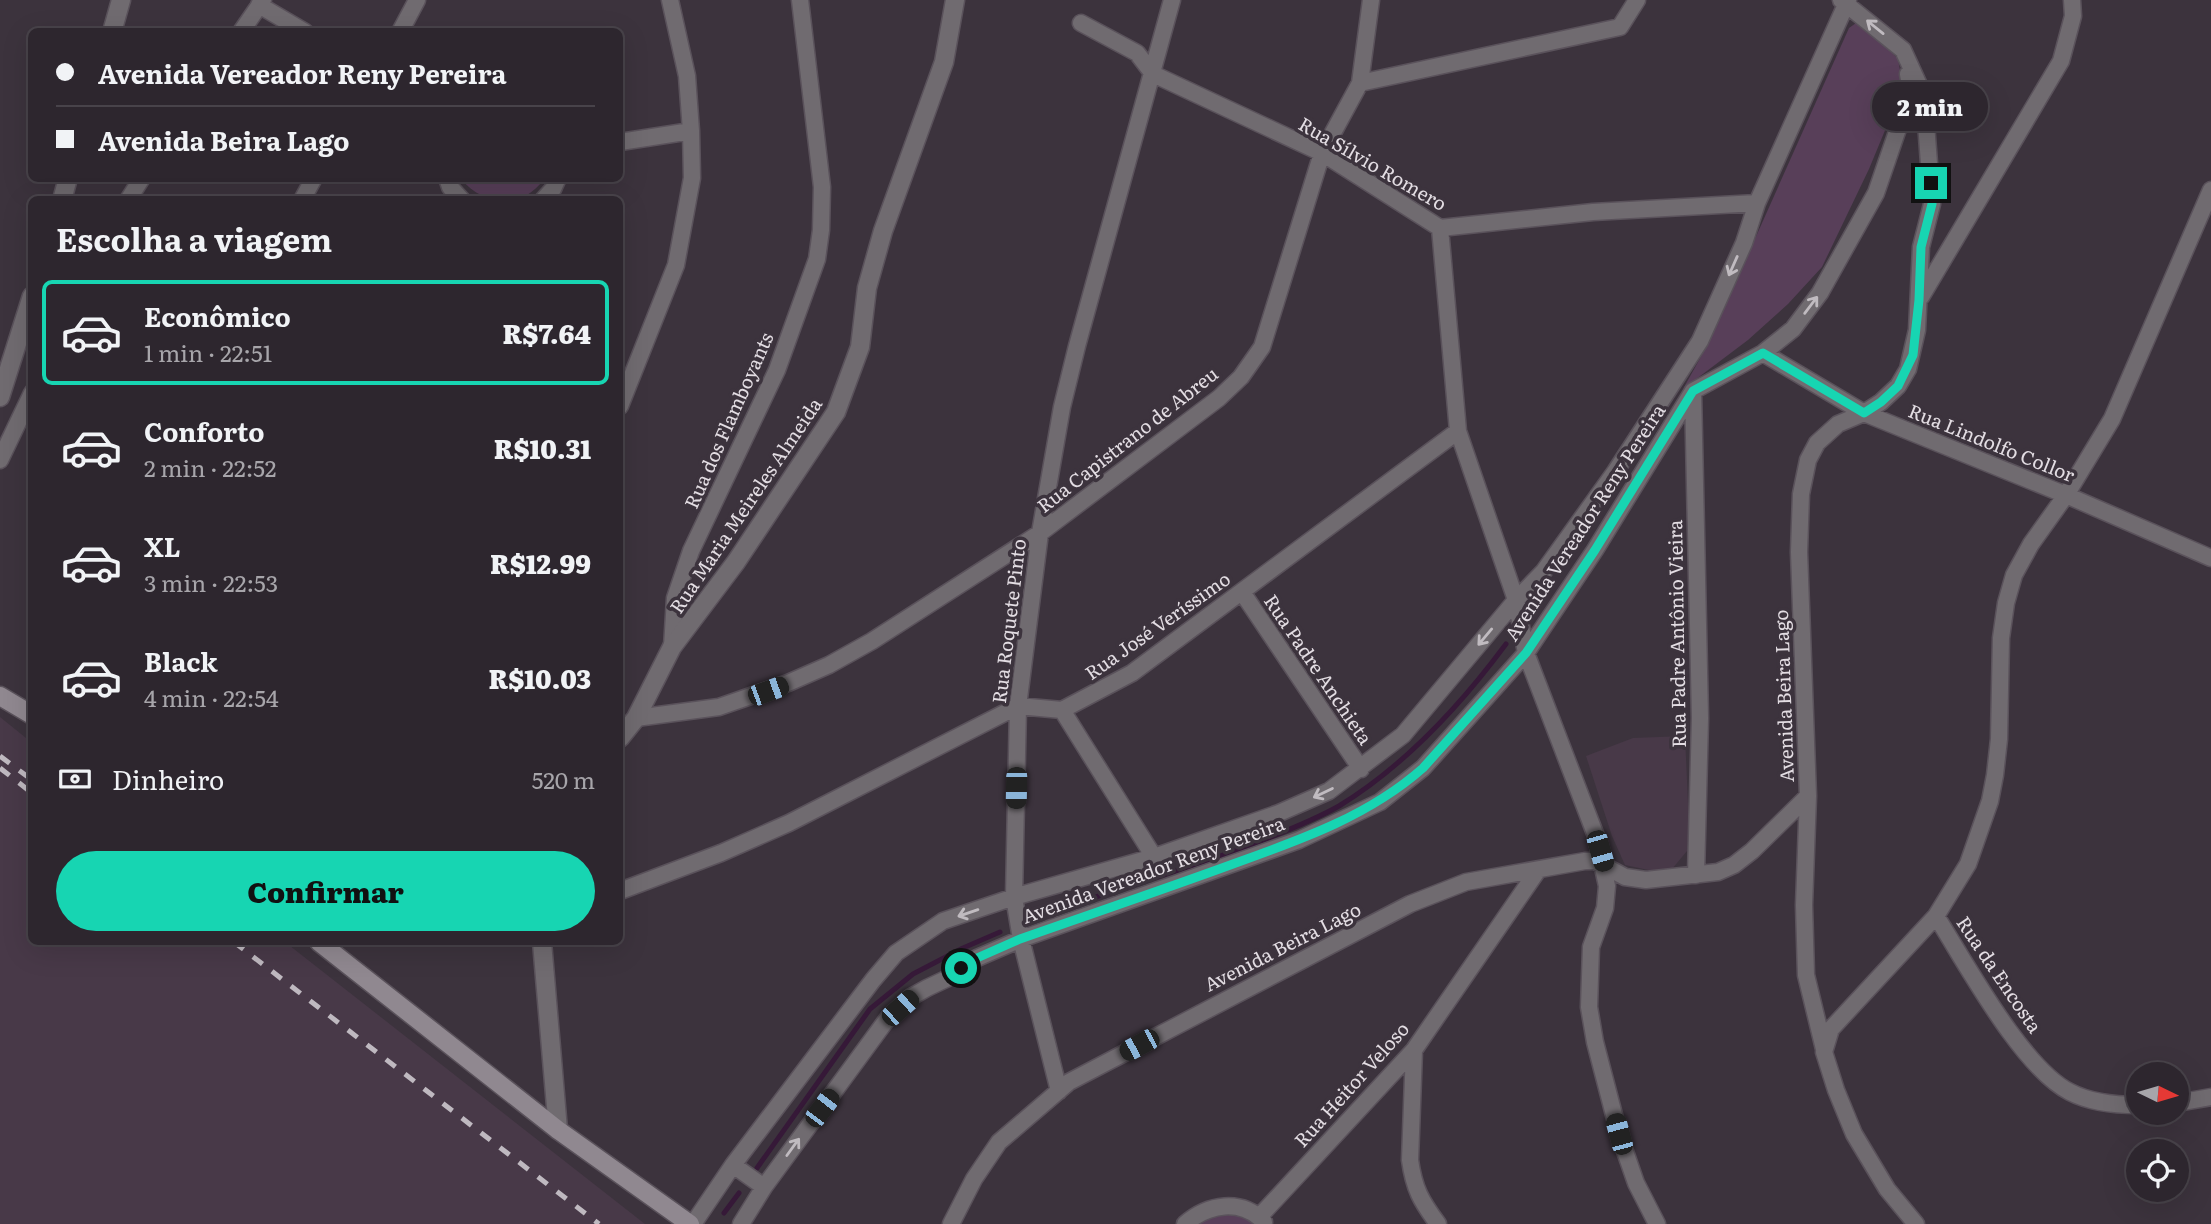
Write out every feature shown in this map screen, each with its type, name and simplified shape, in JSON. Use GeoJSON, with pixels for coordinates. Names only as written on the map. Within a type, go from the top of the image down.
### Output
{"type":"FeatureCollection","features":[{"type":"Feature","properties":{"kind":"main road"},"geometry":{"type":"LineString","coordinates":[[0,696],[28,713]]}},
{"type":"Feature","properties":{"kind":"main road"},"geometry":{"type":"LineString","coordinates":[[324,945],[558,1130],[692,1224]]}},
{"type":"Feature","properties":{"kind":"street"},"geometry":{"type":"LineString","coordinates":[[113,28],[121,0]]}},
{"type":"Feature","properties":{"kind":"street"},"geometry":{"type":"LineString","coordinates":[[402,28],[418,0]]}},
{"type":"Feature","properties":{"kind":"street"},"geometry":{"type":"LineString","coordinates":[[623,398],[676,265],[691,177],[687,76],[670,0]]}},
{"type":"Feature","properties":{"kind":"street","name":"Rua dos Flamboyants"},"geometry":{"type":"LineString","coordinates":[[672,647],[675,598],[691,551],[777,370],[817,259],[822,187],[800,0]]}},
{"type":"Feature","properties":{"kind":"street","name":"Rua Maria Meireles Almeida"},"geometry":{"type":"LineString","coordinates":[[623,734],[636,718],[672,647],[736,562],[836,412],[859,347],[867,288],[883,231],[944,62],[955,0]]}},
{"type":"Feature","properties":{"kind":"street","name":"Rua Roquete Pinto"},"geometry":{"type":"LineString","coordinates":[[1059,1091],[1020,939],[1014,897],[1018,706],[1040,533],[1062,407],[1172,0]]}},
{"type":"Feature","properties":{"kind":"street"},"geometry":{"type":"LineString","coordinates":[[1371,0],[1360,83],[1620,27],[1637,0]]}},
{"type":"Feature","properties":{"kind":"street"},"geometry":{"type":"LineString","coordinates":[[1919,300],[2061,61],[2073,16],[2072,0]]}},
{"type":"Feature","properties":{"kind":"street","name":"Avenida Beira Lago"},"geometry":{"type":"LineString","coordinates":[[951,1224],[974,1179],[999,1142],[1069,1082],[1410,904],[1466,882],[1585,861],[1595,861],[1613,872],[1635,879],[1718,873],[1734,865],[1808,796],[1799,552],[1801,494],[1808,460],[1817,443],[1838,424],[1881,402],[1898,386],[1908,369],[1913,355],[1919,300],[1921,247],[1932,204],[1924,96],[1903,50],[1845,1]]}},
{"type":"Feature","properties":{"kind":"street","name":"Avenida Vereador Reny Pereira"},"geometry":{"type":"LineString","coordinates":[[692,1224],[733,1165],[896,953],[943,921],[1014,897],[1153,857],[1279,813],[1329,791],[1403,735],[1516,600],[1544,571],[1615,472],[1700,341],[1845,1]]}},
{"type":"Feature","properties":{"kind":"street"},"geometry":{"type":"LineString","coordinates":[[244,28],[261,3],[299,28]]}},
{"type":"Feature","properties":{"kind":"street","name":"Rua Sílvio Romero"},"geometry":{"type":"LineString","coordinates":[[1081,23],[1137,54],[1153,74],[1322,153],[1440,228],[1593,212],[1757,203]]}},
{"type":"Feature","properties":{"kind":"street","name":"Avenida Vereador Reny Pereira"},"geometry":{"type":"LineString","coordinates":[[741,1224],[764,1187],[888,1018],[911,998],[977,958],[1020,939],[1299,840],[1380,802],[1423,768],[1526,653],[1595,550],[1693,391],[1763,353],[1793,329],[1820,293],[1876,193],[1911,91],[1903,50]]}},
{"type":"Feature","properties":{"kind":"street","name":"Rua Capistrano de Abreu"},"geometry":{"type":"LineString","coordinates":[[636,718],[730,703],[788,683],[829,665],[872,641],[1040,533],[1219,398],[1256,358],[1262,347],[1322,153],[1360,83]]}},
{"type":"Feature","properties":{"kind":"street"},"geometry":{"type":"LineString","coordinates":[[623,142],[691,131]]}},
{"type":"Feature","properties":{"kind":"street"},"geometry":{"type":"LineString","coordinates":[[1824,1052],[1830,1029],[1936,916],[1968,864],[1990,801],[1999,739],[2001,638],[2006,603],[2014,575],[2112,419],[2211,190]]}},
{"type":"Feature","properties":{"kind":"street"},"geometry":{"type":"LineString","coordinates":[[1440,228],[1458,431],[1516,600],[1526,653],[1596,836],[1604,865],[1607,886],[1605,908],[1591,947],[1589,1007],[1595,1042],[1619,1134],[1636,1184],[1657,1224]]}},
{"type":"Feature","properties":{"kind":"street"},"geometry":{"type":"LineString","coordinates":[[0,397],[28,309]]}},
{"type":"Feature","properties":{"kind":"street","name":"Rua Lindolfo Collor"},"geometry":{"type":"LineString","coordinates":[[1763,353],[1864,413],[2066,495],[2211,558]]}},
{"type":"Feature","properties":{"kind":"street","name":"Rua Padre Antônio Vieira"},"geometry":{"type":"LineString","coordinates":[[1693,391],[1700,718],[1696,875]]}},
{"type":"Feature","properties":{"kind":"street"},"geometry":{"type":"LineString","coordinates":[[0,460],[28,401]]}},
{"type":"Feature","properties":{"kind":"street","name":"Rua José Veríssimo"},"geometry":{"type":"LineString","coordinates":[[1062,710],[1132,673],[1458,431]]}},
{"type":"Feature","properties":{"kind":"street","name":"Rua Padre Anchieta"},"geometry":{"type":"LineString","coordinates":[[1242,592],[1361,769]]}},
{"type":"Feature","properties":{"kind":"street"},"geometry":{"type":"LineString","coordinates":[[623,890],[721,853],[789,823],[1018,706],[1062,710],[1153,857]]}},
{"type":"Feature","properties":{"kind":"street"},"geometry":{"type":"LineString","coordinates":[[1808,796],[1804,905],[1806,975],[1824,1052],[1854,1134],[1887,1189],[1916,1224]]}},
{"type":"Feature","properties":{"kind":"street","name":"Rua Heitor Veloso"},"geometry":{"type":"LineString","coordinates":[[1262,1220],[1414,1050],[1538,870]]}},
{"type":"Feature","properties":{"kind":"street","name":"Rua da Encosta"},"geometry":{"type":"LineString","coordinates":[[1936,916],[1997,1014],[2043,1071],[2068,1091],[2126,1105]]}},
{"type":"Feature","properties":{"kind":"street"},"geometry":{"type":"LineString","coordinates":[[542,945],[558,1130]]}},
{"type":"Feature","properties":{"kind":"street"},"geometry":{"type":"LineString","coordinates":[[1414,1050],[1410,1160],[1418,1196],[1438,1224]]}},
{"type":"Feature","properties":{"kind":"street"},"geometry":{"type":"LineString","coordinates":[[2189,1101],[2211,1097]]}},
{"type":"Feature","properties":{"kind":"street"},"geometry":{"type":"LineString","coordinates":[[733,1165],[764,1187]]}},
{"type":"Feature","properties":{"kind":"street"},"geometry":{"type":"LineString","coordinates":[[1185,1224],[1196,1214],[1227,1206],[1244,1209],[1262,1220]]}},
{"type":"Feature","properties":{"kind":"shaded area"},"geometry":{"type":"Polygon","coordinates":[[[1856,23],[1874,34],[1898,59],[1903,87],[1869,169],[1822,267],[1788,304],[1748,340],[1683,389],[1708,344],[1849,28],[1856,23]]]}},
{"type":"Feature","properties":{"kind":"shaded area"},"geometry":{"type":"Polygon","coordinates":[[[464,182],[541,182],[525,196],[483,196],[464,182]]]}},
{"type":"Feature","properties":{"kind":"shaded area"},"geometry":{"type":"Polygon","coordinates":[[[0,717],[28,740],[28,945],[289,945],[645,1224],[0,1224],[0,717]]]}},
{"type":"Feature","properties":{"kind":"shaded area"},"geometry":{"type":"Polygon","coordinates":[[[1685,736],[1689,825],[1687,851],[1672,869],[1653,871],[1625,865],[1612,836],[1586,756],[1633,738],[1685,736]]]}},
{"type":"Feature","properties":{"kind":"shaded area"},"geometry":{"type":"Polygon","coordinates":[[[1227,1208],[1261,1224],[1189,1224],[1227,1208]]]}},
{"type":"Feature","properties":{"kind":"waterway"},"geometry":{"type":"LineString","coordinates":[[1030,920],[1237,850],[1303,824],[1339,806],[1387,772],[1430,733],[1470,690],[1506,644]]}},
{"type":"Feature","properties":{"kind":"waterway"},"geometry":{"type":"LineString","coordinates":[[757,1168],[870,1009],[913,974],[1000,932]]}},
{"type":"Feature","properties":{"kind":"waterway"},"geometry":{"type":"LineString","coordinates":[[724,1213],[739,1193]]}},
{"type":"Feature","properties":{"kind":"railway"},"geometry":{"type":"LineString","coordinates":[[0,756],[28,777]]}},
{"type":"Feature","properties":{"kind":"railway"},"geometry":{"type":"LineString","coordinates":[[0,768],[28,790]]}},
{"type":"Feature","properties":{"kind":"railway"},"geometry":{"type":"LineString","coordinates":[[238,945],[599,1224]]}},
{"type":"Feature","properties":{"kind":"route"},"geometry":{"type":"LineString","coordinates":[[961,968],[1020,939],[1299,840],[1380,802],[1404,785],[1423,768],[1526,653],[1595,550],[1693,391],[1763,353],[1864,413],[1881,402],[1898,386],[1913,355],[1917,330],[1921,247],[1932,204],[1931,183]]}}]}
